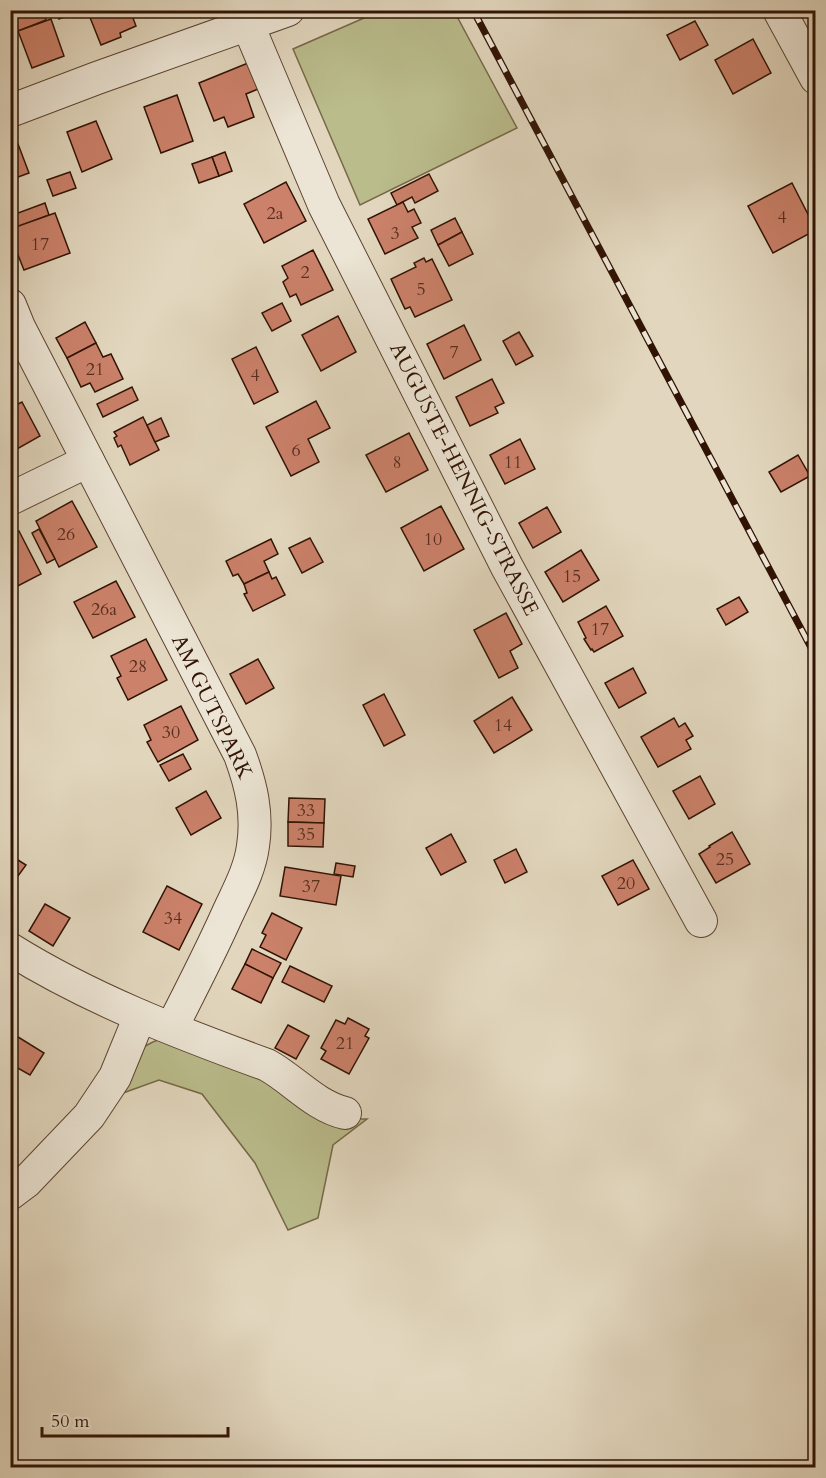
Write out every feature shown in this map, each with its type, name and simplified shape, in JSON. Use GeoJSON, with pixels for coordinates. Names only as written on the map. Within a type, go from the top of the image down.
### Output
{"type":"FeatureCollection","features":[{"type":"Feature","properties":{"kind":"street"},"geometry":{"type":"LineString","coordinates":[[10,111],[288,10]]}},
{"type":"Feature","properties":{"kind":"street"},"geometry":{"type":"LineString","coordinates":[[779,10],[816,78]]}},
{"type":"Feature","properties":{"kind":"street","name":"AUGUSTE-HENNIG-STRASSE"},"geometry":{"type":"LineString","coordinates":[[248,25],[324,205],[480,514],[701,921]]}},
{"type":"Feature","properties":{"kind":"street","name":"AM GUTSPARK"},"geometry":{"type":"LineString","coordinates":[[10,305],[19,327],[240,755],[251,789],[255,810],[253,848],[246,872],[201,970],[171,1027]]}},
{"type":"Feature","properties":{"kind":"street"},"geometry":{"type":"LineString","coordinates":[[10,499],[88,461]]}},
{"type":"Feature","properties":{"kind":"street"},"geometry":{"type":"LineString","coordinates":[[10,949],[46,971],[140,1016],[267,1065],[284,1074],[333,1110],[345,1113]]}},
{"type":"Feature","properties":{"kind":"street"},"geometry":{"type":"LineString","coordinates":[[10,1194],[26,1182],[89,1116],[115,1077],[140,1016]]}},
{"type":"Feature","properties":{"kind":"green space"},"geometry":{"type":"Polygon","coordinates":[[[380,11],[454,11],[517,128],[360,205],[293,49],[380,11]]]}},
{"type":"Feature","properties":{"kind":"green space"},"geometry":{"type":"Polygon","coordinates":[[[160,1039],[278,1083],[334,1119],[367,1119],[333,1145],[318,1218],[288,1230],[255,1163],[202,1094],[159,1080],[123,1093],[129,1066],[136,1053],[160,1039]]]}},
{"type":"Feature","properties":{"kind":"building"},"geometry":{"type":"Polygon","coordinates":[[[10,10],[43,10],[46,20],[13,33],[10,27],[10,10]]]}},
{"type":"Feature","properties":{"kind":"building"},"geometry":{"type":"Polygon","coordinates":[[[56,10],[82,10],[59,19],[56,10]]]}},
{"type":"Feature","properties":{"kind":"building"},"geometry":{"type":"Polygon","coordinates":[[[87,10],[130,10],[136,26],[120,33],[121,37],[101,45],[87,10]]]}},
{"type":"Feature","properties":{"kind":"building"},"geometry":{"type":"Polygon","coordinates":[[[160,10],[181,10],[162,17],[160,10]]]}},
{"type":"Feature","properties":{"kind":"building"},"geometry":{"type":"Polygon","coordinates":[[[51,19],[64,56],[32,68],[18,31],[51,19]]]}},
{"type":"Feature","properties":{"kind":"building"},"geometry":{"type":"Polygon","coordinates":[[[695,21],[708,45],[680,60],[667,35],[695,21]]]}},
{"type":"Feature","properties":{"kind":"building"},"geometry":{"type":"Polygon","coordinates":[[[753,39],[771,73],[733,94],[715,60],[753,39]]]}},
{"type":"Feature","properties":{"kind":"building"},"geometry":{"type":"Polygon","coordinates":[[[248,63],[258,89],[246,94],[254,117],[228,127],[224,117],[214,121],[199,83],[248,63]]]}},
{"type":"Feature","properties":{"kind":"building"},"geometry":{"type":"Polygon","coordinates":[[[177,95],[193,141],[161,153],[144,107],[177,95]]]}},
{"type":"Feature","properties":{"kind":"building"},"geometry":{"type":"Polygon","coordinates":[[[96,121],[112,159],[82,172],[67,132],[96,121]]]}},
{"type":"Feature","properties":{"kind":"building"},"geometry":{"type":"Polygon","coordinates":[[[18,144],[29,173],[10,180],[10,147],[18,144]]]}},
{"type":"Feature","properties":{"kind":"building"},"geometry":{"type":"Polygon","coordinates":[[[225,152],[232,171],[219,176],[212,157],[225,152]]]}},
{"type":"Feature","properties":{"kind":"building"},"geometry":{"type":"Polygon","coordinates":[[[212,157],[219,176],[199,183],[192,164],[212,157]]]}},
{"type":"Feature","properties":{"kind":"building"},"geometry":{"type":"Polygon","coordinates":[[[70,172],[76,188],[53,196],[47,180],[70,172]]]}},
{"type":"Feature","properties":{"kind":"building"},"geometry":{"type":"Polygon","coordinates":[[[429,174],[438,191],[415,203],[412,197],[397,205],[391,193],[429,174]]]}},
{"type":"Feature","properties":{"kind":"building"},"geometry":{"type":"Polygon","coordinates":[[[286,182],[306,221],[264,243],[244,204],[286,182]]]}},
{"type":"Feature","properties":{"kind":"building"},"geometry":{"type":"Polygon","coordinates":[[[792,183],[816,230],[773,253],[748,206],[792,183]]]}},
{"type":"Feature","properties":{"kind":"building"},"geometry":{"type":"Polygon","coordinates":[[[403,202],[408,212],[414,209],[421,223],[412,227],[418,238],[385,254],[368,219],[403,202]]]}},
{"type":"Feature","properties":{"kind":"building"},"geometry":{"type":"Polygon","coordinates":[[[45,203],[49,215],[12,229],[10,216],[45,203]]]}},
{"type":"Feature","properties":{"kind":"building"},"geometry":{"type":"Polygon","coordinates":[[[55,213],[70,253],[24,270],[10,235],[10,229],[55,213]]]}},
{"type":"Feature","properties":{"kind":"building"},"geometry":{"type":"Polygon","coordinates":[[[455,218],[462,232],[438,245],[431,230],[455,218]]]}},
{"type":"Feature","properties":{"kind":"building"},"geometry":{"type":"Polygon","coordinates":[[[462,232],[473,254],[449,266],[438,245],[462,232]]]}},
{"type":"Feature","properties":{"kind":"building"},"geometry":{"type":"Polygon","coordinates":[[[313,250],[333,290],[301,305],[296,294],[290,297],[283,282],[288,278],[282,266],[313,250]]]}},
{"type":"Feature","properties":{"kind":"building"},"geometry":{"type":"Polygon","coordinates":[[[424,258],[426,262],[432,259],[452,300],[415,317],[410,307],[405,309],[391,279],[416,267],[414,263],[424,258]]]}},
{"type":"Feature","properties":{"kind":"building"},"geometry":{"type":"Polygon","coordinates":[[[282,303],[291,321],[272,331],[262,313],[282,303]]]}},
{"type":"Feature","properties":{"kind":"building"},"geometry":{"type":"Polygon","coordinates":[[[338,316],[356,352],[321,371],[302,335],[338,316]]]}},
{"type":"Feature","properties":{"kind":"building"},"geometry":{"type":"Polygon","coordinates":[[[85,322],[96,343],[67,358],[56,338],[85,322]]]}},
{"type":"Feature","properties":{"kind":"building"},"geometry":{"type":"Polygon","coordinates":[[[464,325],[481,360],[444,379],[427,344],[464,325]]]}},
{"type":"Feature","properties":{"kind":"building"},"geometry":{"type":"Polygon","coordinates":[[[519,332],[533,356],[516,365],[503,341],[519,332]]]}},
{"type":"Feature","properties":{"kind":"building"},"geometry":{"type":"Polygon","coordinates":[[[96,343],[103,357],[111,354],[123,379],[95,392],[90,383],[81,387],[67,358],[96,343]]]}},
{"type":"Feature","properties":{"kind":"building"},"geometry":{"type":"Polygon","coordinates":[[[256,347],[278,392],[254,404],[232,359],[256,347]]]}},
{"type":"Feature","properties":{"kind":"building"},"geometry":{"type":"Polygon","coordinates":[[[492,379],[504,403],[495,407],[498,413],[470,426],[456,397],[492,379]]]}},
{"type":"Feature","properties":{"kind":"building"},"geometry":{"type":"Polygon","coordinates":[[[132,387],[138,400],[103,417],[97,404],[132,387]]]}},
{"type":"Feature","properties":{"kind":"building"},"geometry":{"type":"Polygon","coordinates":[[[316,401],[330,428],[308,439],[319,462],[291,476],[266,427],[316,401]]]}},
{"type":"Feature","properties":{"kind":"building"},"geometry":{"type":"Polygon","coordinates":[[[22,402],[40,436],[10,453],[10,408],[22,402]]]}},
{"type":"Feature","properties":{"kind":"building"},"geometry":{"type":"Polygon","coordinates":[[[143,417],[159,450],[130,465],[121,445],[118,447],[114,438],[117,436],[114,432],[143,417]]]}},
{"type":"Feature","properties":{"kind":"building"},"geometry":{"type":"Polygon","coordinates":[[[161,418],[169,436],[155,442],[147,425],[161,418]]]}},
{"type":"Feature","properties":{"kind":"building"},"geometry":{"type":"Polygon","coordinates":[[[409,433],[428,470],[386,492],[366,455],[409,433]]]}},
{"type":"Feature","properties":{"kind":"building"},"geometry":{"type":"Polygon","coordinates":[[[520,439],[535,469],[505,484],[490,455],[520,439]]]}},
{"type":"Feature","properties":{"kind":"building"},"geometry":{"type":"Polygon","coordinates":[[[798,455],[810,476],[781,492],[769,472],[798,455]]]}},
{"type":"Feature","properties":{"kind":"building"},"geometry":{"type":"Polygon","coordinates":[[[72,501],[97,547],[59,567],[36,521],[72,501]]]}},
{"type":"Feature","properties":{"kind":"building"},"geometry":{"type":"Polygon","coordinates":[[[441,506],[464,549],[424,571],[401,528],[441,506]]]}},
{"type":"Feature","properties":{"kind":"building"},"geometry":{"type":"Polygon","coordinates":[[[547,507],[561,532],[533,548],[519,523],[547,507]]]}},
{"type":"Feature","properties":{"kind":"building"},"geometry":{"type":"Polygon","coordinates":[[[39,529],[55,559],[47,563],[32,533],[39,529]]]}},
{"type":"Feature","properties":{"kind":"building"},"geometry":{"type":"Polygon","coordinates":[[[19,531],[41,574],[10,590],[10,535],[19,531]]]}},
{"type":"Feature","properties":{"kind":"building"},"geometry":{"type":"Polygon","coordinates":[[[310,538],[323,562],[302,573],[289,548],[310,538]]]}},
{"type":"Feature","properties":{"kind":"building"},"geometry":{"type":"Polygon","coordinates":[[[271,539],[278,554],[264,561],[269,572],[244,584],[238,574],[233,576],[226,561],[271,539]]]}},
{"type":"Feature","properties":{"kind":"building"},"geometry":{"type":"Polygon","coordinates":[[[581,550],[599,580],[563,602],[545,572],[581,550]]]}},
{"type":"Feature","properties":{"kind":"building"},"geometry":{"type":"Polygon","coordinates":[[[269,572],[272,579],[276,577],[285,595],[253,611],[244,594],[247,593],[244,584],[269,572]]]}},
{"type":"Feature","properties":{"kind":"building"},"geometry":{"type":"Polygon","coordinates":[[[116,581],[135,617],[93,638],[74,602],[116,581]]]}},
{"type":"Feature","properties":{"kind":"building"},"geometry":{"type":"Polygon","coordinates":[[[739,597],[748,612],[726,625],[717,609],[739,597]]]}},
{"type":"Feature","properties":{"kind":"building"},"geometry":{"type":"Polygon","coordinates":[[[606,606],[623,636],[594,652],[584,639],[586,638],[578,622],[606,606]]]}},
{"type":"Feature","properties":{"kind":"building"},"geometry":{"type":"Polygon","coordinates":[[[506,613],[522,644],[510,651],[518,668],[499,678],[474,630],[506,613]]]}},
{"type":"Feature","properties":{"kind":"building"},"geometry":{"type":"Polygon","coordinates":[[[146,639],[167,680],[128,700],[117,678],[121,676],[111,656],[146,639]]]}},
{"type":"Feature","properties":{"kind":"building"},"geometry":{"type":"Polygon","coordinates":[[[258,659],[274,688],[246,704],[230,674],[258,659]]]}},
{"type":"Feature","properties":{"kind":"building"},"geometry":{"type":"Polygon","coordinates":[[[633,668],[646,693],[619,708],[605,683],[633,668]]]}},
{"type":"Feature","properties":{"kind":"building"},"geometry":{"type":"Polygon","coordinates":[[[384,694],[405,735],[384,746],[363,705],[384,694]]]}},
{"type":"Feature","properties":{"kind":"building"},"geometry":{"type":"Polygon","coordinates":[[[512,697],[532,730],[494,753],[474,721],[512,697]]]}},
{"type":"Feature","properties":{"kind":"building"},"geometry":{"type":"Polygon","coordinates":[[[181,706],[198,740],[158,762],[147,742],[151,740],[144,725],[181,706]]]}},
{"type":"Feature","properties":{"kind":"building"},"geometry":{"type":"Polygon","coordinates":[[[674,718],[679,727],[685,723],[693,736],[686,740],[691,749],[658,767],[641,737],[674,718]]]}},
{"type":"Feature","properties":{"kind":"building"},"geometry":{"type":"Polygon","coordinates":[[[183,754],[191,769],[169,781],[160,765],[183,754]]]}},
{"type":"Feature","properties":{"kind":"building"},"geometry":{"type":"Polygon","coordinates":[[[700,776],[715,804],[689,819],[673,791],[700,776]]]}},
{"type":"Feature","properties":{"kind":"building"},"geometry":{"type":"Polygon","coordinates":[[[206,791],[221,818],[191,835],[176,808],[206,791]]]}},
{"type":"Feature","properties":{"kind":"building"},"geometry":{"type":"Polygon","coordinates":[[[289,798],[325,799],[324,823],[288,822],[289,798]]]}},
{"type":"Feature","properties":{"kind":"building"},"geometry":{"type":"Polygon","coordinates":[[[288,822],[324,823],[323,847],[288,846],[288,822]]]}},
{"type":"Feature","properties":{"kind":"building"},"geometry":{"type":"Polygon","coordinates":[[[732,832],[750,864],[716,883],[699,854],[732,832]]]}},
{"type":"Feature","properties":{"kind":"building"},"geometry":{"type":"Polygon","coordinates":[[[451,834],[466,862],[441,875],[426,848],[451,834]]]}},
{"type":"Feature","properties":{"kind":"building"},"geometry":{"type":"Polygon","coordinates":[[[516,849],[527,872],[505,883],[494,860],[516,849]]]}},
{"type":"Feature","properties":{"kind":"building"},"geometry":{"type":"Polygon","coordinates":[[[10,855],[26,865],[10,887],[10,855]]]}},
{"type":"Feature","properties":{"kind":"building"},"geometry":{"type":"Polygon","coordinates":[[[633,860],[649,889],[618,905],[602,876],[633,860]]]}},
{"type":"Feature","properties":{"kind":"building"},"geometry":{"type":"Polygon","coordinates":[[[336,863],[355,866],[353,877],[334,874],[336,863]]]}},
{"type":"Feature","properties":{"kind":"building"},"geometry":{"type":"Polygon","coordinates":[[[285,867],[341,876],[336,905],[280,896],[285,867]]]}},
{"type":"Feature","properties":{"kind":"building"},"geometry":{"type":"Polygon","coordinates":[[[167,886],[202,904],[179,950],[143,932],[167,886]]]}},
{"type":"Feature","properties":{"kind":"building"},"geometry":{"type":"Polygon","coordinates":[[[45,904],[70,918],[53,946],[29,931],[45,904]]]}},
{"type":"Feature","properties":{"kind":"building"},"geometry":{"type":"Polygon","coordinates":[[[272,913],[302,928],[286,960],[260,947],[266,935],[262,933],[272,913]]]}},
{"type":"Feature","properties":{"kind":"building"},"geometry":{"type":"Polygon","coordinates":[[[252,949],[281,963],[273,978],[245,964],[252,949]]]}},
{"type":"Feature","properties":{"kind":"building"},"geometry":{"type":"Polygon","coordinates":[[[245,964],[273,978],[261,1003],[232,989],[245,964]]]}},
{"type":"Feature","properties":{"kind":"building"},"geometry":{"type":"Polygon","coordinates":[[[290,966],[332,986],[324,1002],[282,982],[290,966]]]}},
{"type":"Feature","properties":{"kind":"building"},"geometry":{"type":"Polygon","coordinates":[[[348,1018],[369,1029],[365,1036],[369,1038],[349,1074],[321,1059],[326,1051],[321,1048],[336,1020],[345,1024],[348,1018]]]}},
{"type":"Feature","properties":{"kind":"building"},"geometry":{"type":"Polygon","coordinates":[[[288,1025],[309,1036],[296,1059],[275,1048],[288,1025]]]}},
{"type":"Feature","properties":{"kind":"building"},"geometry":{"type":"Polygon","coordinates":[[[10,1032],[44,1053],[30,1075],[16,1067],[10,1076],[10,1032]]]}},
{"type":"Feature","properties":{"kind":"railway"},"geometry":{"type":"LineString","coordinates":[[473,10],[816,657]]}}]}
